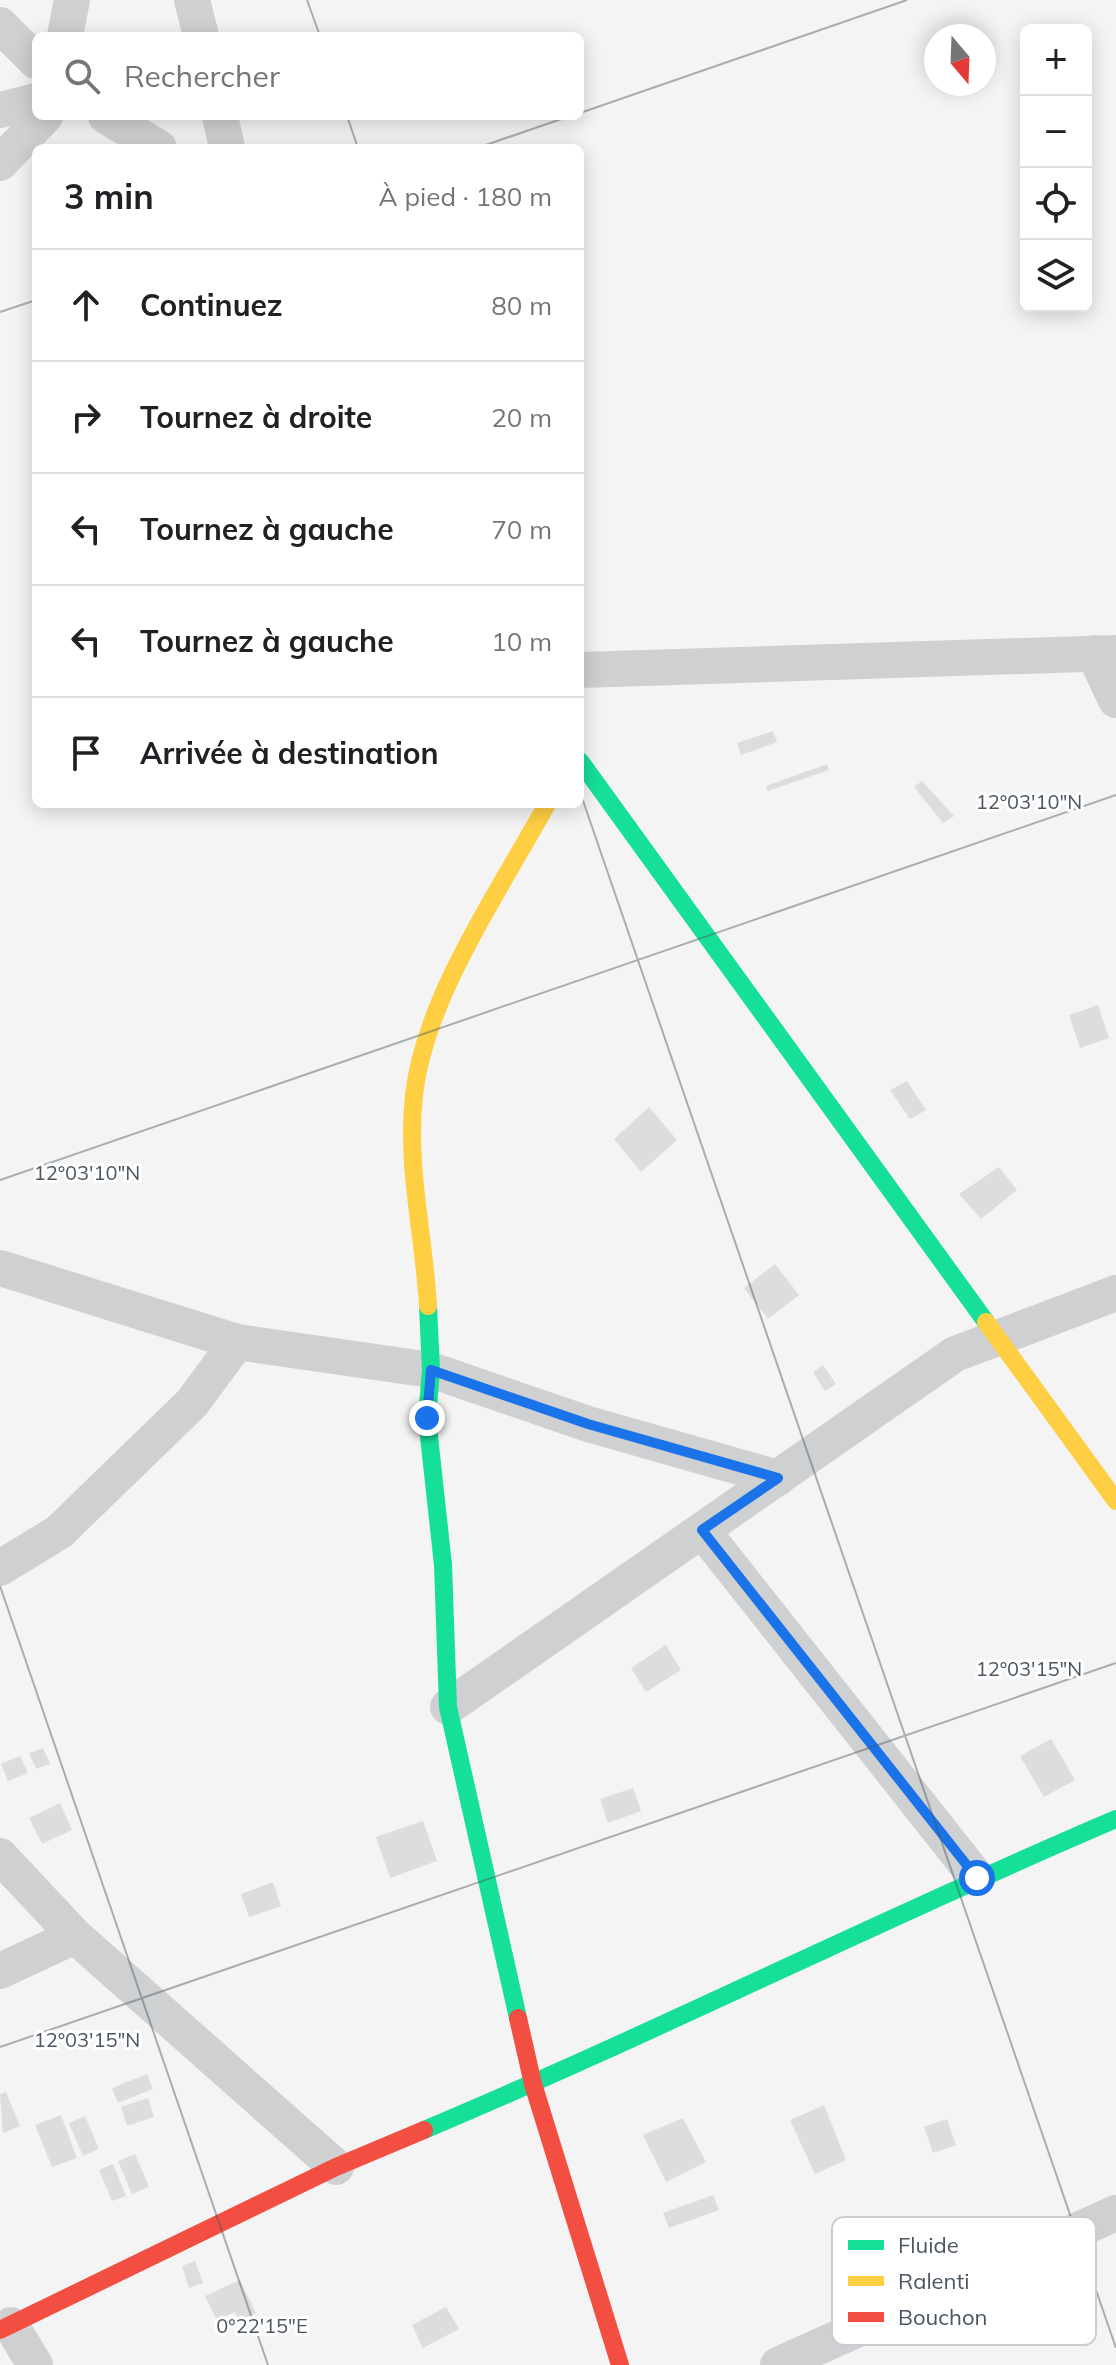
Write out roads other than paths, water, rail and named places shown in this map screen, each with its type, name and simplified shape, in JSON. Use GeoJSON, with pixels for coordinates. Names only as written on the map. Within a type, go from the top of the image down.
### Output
{"type":"FeatureCollection","features":[{"type":"Feature","properties":{"kind":"street"},"geometry":{"type":"LineString","coordinates":[[66,32],[72,0]]}},
{"type":"Feature","properties":{"kind":"street"},"geometry":{"type":"LineString","coordinates":[[192,0],[200,32]]}},
{"type":"Feature","properties":{"kind":"street"},"geometry":{"type":"LineString","coordinates":[[3,34],[32,58]]}},
{"type":"Feature","properties":{"kind":"street"},"geometry":{"type":"LineString","coordinates":[[0,110],[32,102]]}},
{"type":"Feature","properties":{"kind":"street"},"geometry":{"type":"LineString","coordinates":[[0,163],[41,120]]}},
{"type":"Feature","properties":{"kind":"street"},"geometry":{"type":"LineString","coordinates":[[113,120],[152,144]]}},
{"type":"Feature","properties":{"kind":"street"},"geometry":{"type":"LineString","coordinates":[[221,120],[226,144]]}},
{"type":"Feature","properties":{"kind":"street"},"geometry":{"type":"LineString","coordinates":[[584,670],[1105,653],[1116,700]]}},
{"type":"Feature","properties":{"kind":"street"},"geometry":{"type":"LineString","coordinates":[[584,766],[1116,1501]]}},
{"type":"Feature","properties":{"kind":"street"},"geometry":{"type":"LineString","coordinates":[[545,808],[439,1000],[414,1093],[412,1173],[426,1278],[431,1370],[427,1418],[443,1565],[448,1707],[533,2084],[620,2365]]}},
{"type":"Feature","properties":{"kind":"street"},"geometry":{"type":"LineString","coordinates":[[0,1268],[237,1342],[431,1370],[588,1424],[778,1478]]}},
{"type":"Feature","properties":{"kind":"street"},"geometry":{"type":"LineString","coordinates":[[448,1707],[955,1354],[1116,1293]]}},
{"type":"Feature","properties":{"kind":"street"},"geometry":{"type":"LineString","coordinates":[[0,1568],[59,1532],[192,1403],[237,1342]]}},
{"type":"Feature","properties":{"kind":"street"},"geometry":{"type":"LineString","coordinates":[[702,1530],[977,1878]]}},
{"type":"Feature","properties":{"kind":"street"},"geometry":{"type":"LineString","coordinates":[[35,2365],[6,2328],[336,2167],[533,2084],[977,1878],[1116,1819]]}},
{"type":"Feature","properties":{"kind":"street"},"geometry":{"type":"LineString","coordinates":[[0,1856],[75,1936],[336,2167]]}},
{"type":"Feature","properties":{"kind":"street"},"geometry":{"type":"LineString","coordinates":[[0,1971],[75,1936]]}},
{"type":"Feature","properties":{"kind":"street"},"geometry":{"type":"LineString","coordinates":[[1096,2222],[1116,2213]]}},
{"type":"Feature","properties":{"kind":"street"},"geometry":{"type":"LineString","coordinates":[[778,2365],[832,2341]]}}]}
